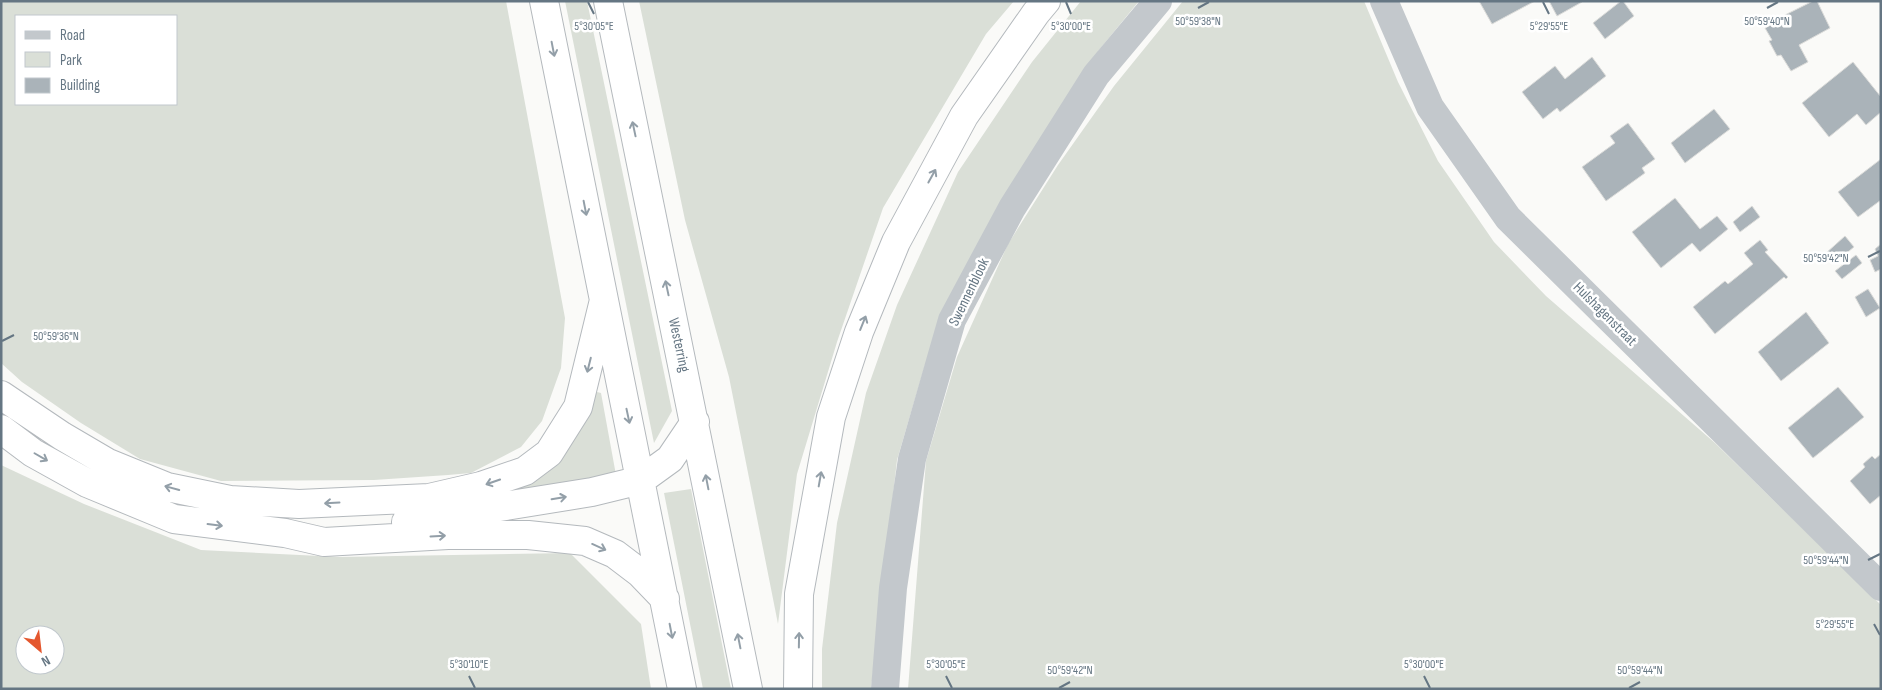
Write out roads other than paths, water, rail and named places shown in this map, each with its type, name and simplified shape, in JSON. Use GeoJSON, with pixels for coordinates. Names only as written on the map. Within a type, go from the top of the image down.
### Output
{"type":"FeatureCollection","features":[{"type":"Feature","properties":{"kind":"highway"},"geometry":{"type":"LineString","coordinates":[[544,1],[642,480],[682,689]]}},
{"type":"Feature","properties":{"kind":"highway","name":"Westerring"},"geometry":{"type":"LineString","coordinates":[[608,1],[748,689]]}},
{"type":"Feature","properties":{"kind":"highway"},"geometry":{"type":"LineString","coordinates":[[798,689],[799,594],[831,416],[859,332],[896,242],[964,116],[1046,1]]}},
{"type":"Feature","properties":{"kind":"highway"},"geometry":{"type":"LineString","coordinates":[[1,395],[62,436],[108,463],[168,487],[230,500],[299,504],[429,498],[481,486],[525,471],[548,453],[578,407],[604,300]]}},
{"type":"Feature","properties":{"kind":"highway"},"geometry":{"type":"LineString","coordinates":[[285,534],[402,522],[592,492],[642,480],[670,459],[695,422]]}},
{"type":"Feature","properties":{"kind":"highway"},"geometry":{"type":"LineString","coordinates":[[1,429],[33,453],[87,483],[174,519],[285,534],[324,542],[448,535],[528,535],[586,541],[615,554],[640,574],[665,599]]}},
{"type":"Feature","properties":{"kind":"street","name":"Swennenblook"},"geometry":{"type":"LineString","coordinates":[[885,689],[892,588],[912,459],[952,320],[1012,208],[1096,75],[1158,1]]}},
{"type":"Feature","properties":{"kind":"street","name":"Hulshagenstraat"},"geometry":{"type":"LineString","coordinates":[[1384,1],[1430,107],[1508,218],[1881,587]]}}]}
